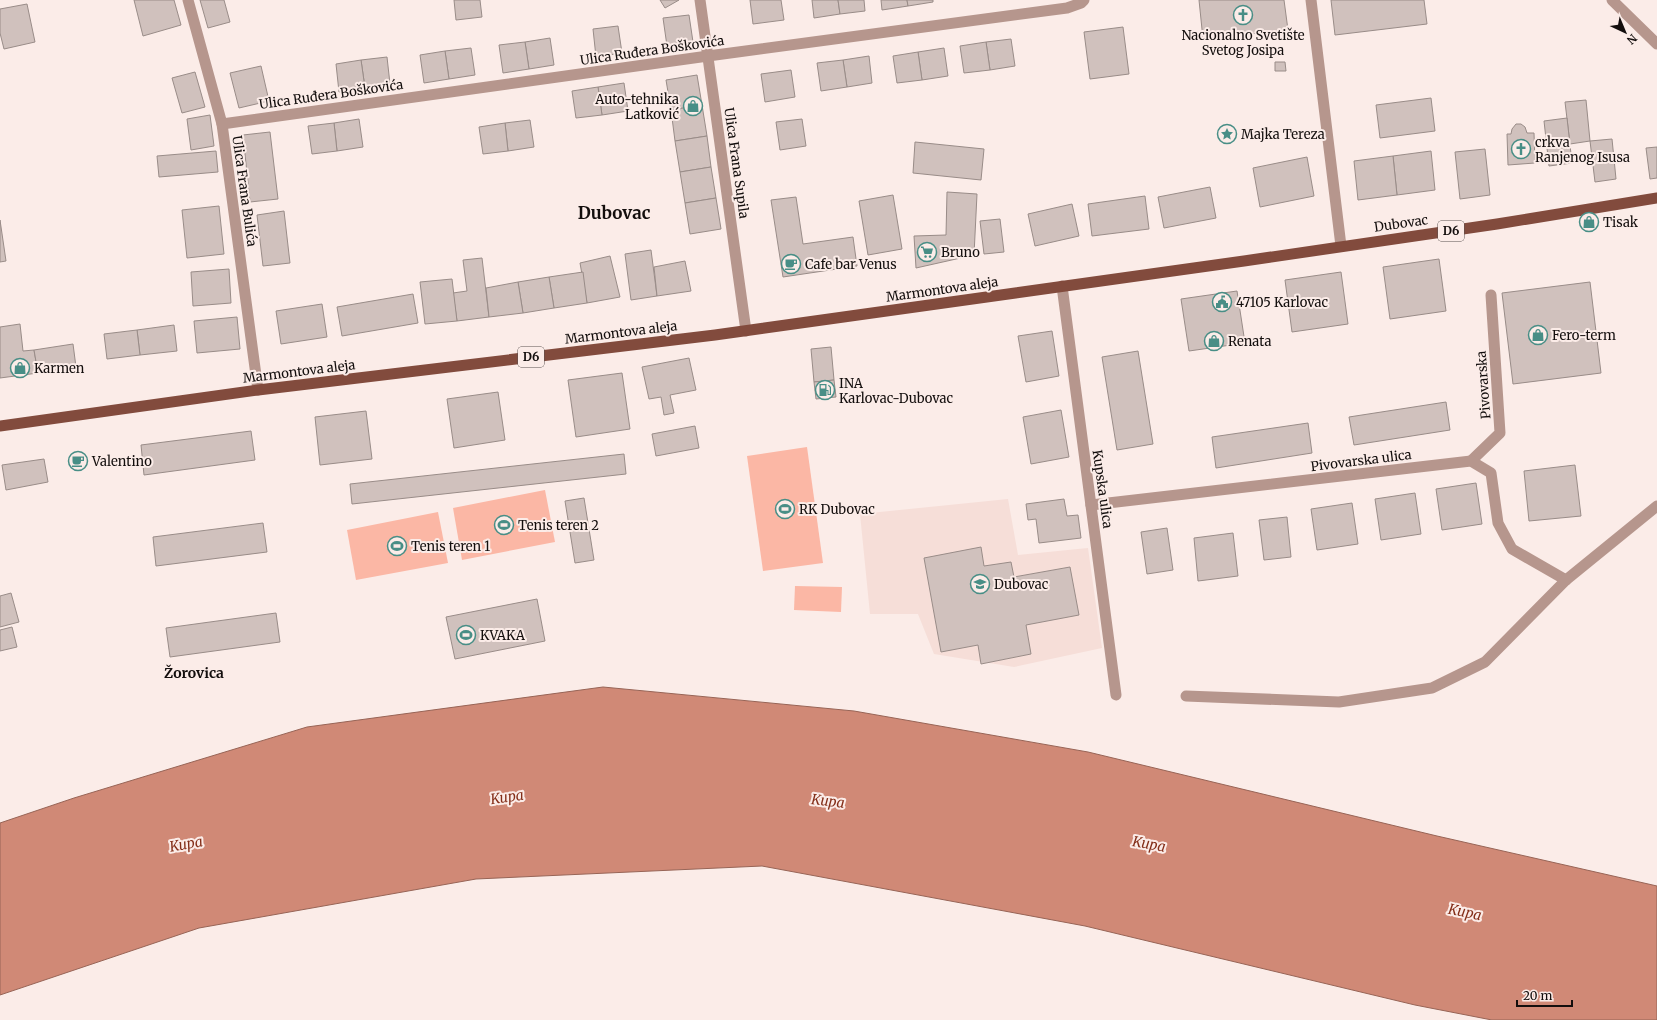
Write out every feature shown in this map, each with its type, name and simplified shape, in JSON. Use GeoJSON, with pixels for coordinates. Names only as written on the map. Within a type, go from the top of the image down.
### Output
{"type":"FeatureCollection","features":[{"type":"Feature","properties":{"kind":"main road","name":"Dubovac"},"geometry":{"type":"LineString","coordinates":[[1244,261],[1497,224],[1657,198]]}},
{"type":"Feature","properties":{"kind":"main road","name":"Marmontova aleja"},"geometry":{"type":"LineString","coordinates":[[0,426],[258,390],[746,331],[1244,261]]}},
{"type":"Feature","properties":{"kind":"street","name":"Ulica Frana Bulića"},"geometry":{"type":"LineString","coordinates":[[188,0],[222,124],[258,390]]}},
{"type":"Feature","properties":{"kind":"street","name":"Ulica Frana Supila"},"geometry":{"type":"LineString","coordinates":[[700,0],[746,331]]}},
{"type":"Feature","properties":{"kind":"street","name":"Ulica Ruđera Boškovića"},"geometry":{"type":"LineString","coordinates":[[222,124],[708,56],[1067,8],[1081,3],[1084,0]]}},
{"type":"Feature","properties":{"kind":"street"},"geometry":{"type":"LineString","coordinates":[[1312,0],[1341,246]]}},
{"type":"Feature","properties":{"kind":"street"},"geometry":{"type":"LineString","coordinates":[[1612,0],[1657,44]]}},
{"type":"Feature","properties":{"kind":"street","name":"Kupska ulica"},"geometry":{"type":"LineString","coordinates":[[1062,286],[1116,695]]}},
{"type":"Feature","properties":{"kind":"street","name":"Pivovarska"},"geometry":{"type":"LineString","coordinates":[[1471,461],[1500,433],[1490,295]]}},
{"type":"Feature","properties":{"kind":"street"},"geometry":{"type":"LineString","coordinates":[[1471,461],[1491,473],[1498,523],[1512,549],[1566,580]]}},
{"type":"Feature","properties":{"kind":"street","name":"Pivovarska ulica"},"geometry":{"type":"LineString","coordinates":[[1091,505],[1471,461]]}},
{"type":"Feature","properties":{"kind":"street"},"geometry":{"type":"LineString","coordinates":[[1186,696],[1339,702],[1432,688],[1485,662],[1566,580],[1657,506]]}},
{"type":"Feature","properties":{"kind":"shaded area","name":"RK Dubovac"},"geometry":{"type":"Polygon","coordinates":[[[807,447],[823,563],[763,571],[747,456],[807,447]]]}},
{"type":"Feature","properties":{"kind":"shaded area","name":"Tenis teren 2"},"geometry":{"type":"Polygon","coordinates":[[[545,490],[555,542],[462,560],[453,508],[545,490]]]}},
{"type":"Feature","properties":{"kind":"shaded area","name":"Dubovac"},"geometry":{"type":"Polygon","coordinates":[[[1008,499],[1018,555],[1088,548],[1102,648],[1014,667],[934,654],[918,614],[870,614],[860,514],[1008,499]]]}},
{"type":"Feature","properties":{"kind":"shaded area","name":"Tenis teren 1"},"geometry":{"type":"Polygon","coordinates":[[[438,512],[448,563],[356,580],[347,530],[438,512]]]}},
{"type":"Feature","properties":{"kind":"shaded area"},"geometry":{"type":"Polygon","coordinates":[[[795,586],[842,587],[841,612],[794,610],[795,586]]]}},
{"type":"Feature","properties":{"kind":"water","name":"Kupa"},"geometry":{"type":"Polygon","coordinates":[[[603,687],[854,711],[1088,752],[1437,836],[1657,886],[1657,1020],[1492,1020],[1415,1005],[1085,926],[762,866],[476,879],[199,928],[0,995],[0,823],[74,798],[307,727],[603,687]]]}},
{"type":"Feature","properties":{"kind":"building"},"geometry":{"type":"Polygon","coordinates":[[[134,0],[174,0],[181,25],[143,36],[134,0]]]}},
{"type":"Feature","properties":{"kind":"building"},"geometry":{"type":"Polygon","coordinates":[[[200,0],[224,0],[230,22],[208,28],[200,0]]]}},
{"type":"Feature","properties":{"kind":"building"},"geometry":{"type":"Polygon","coordinates":[[[454,0],[480,0],[482,17],[456,20],[454,0]]]}},
{"type":"Feature","properties":{"kind":"building"},"geometry":{"type":"Polygon","coordinates":[[[660,0],[679,0],[665,8],[660,0]]]}},
{"type":"Feature","properties":{"kind":"building"},"geometry":{"type":"Polygon","coordinates":[[[750,0],[781,0],[784,20],[753,24],[750,0]]]}},
{"type":"Feature","properties":{"kind":"building"},"geometry":{"type":"Polygon","coordinates":[[[812,0],[838,0],[840,14],[814,18],[812,0]]]}},
{"type":"Feature","properties":{"kind":"building"},"geometry":{"type":"Polygon","coordinates":[[[838,0],[864,0],[865,11],[840,14],[838,0]]]}},
{"type":"Feature","properties":{"kind":"building"},"geometry":{"type":"Polygon","coordinates":[[[881,0],[907,0],[908,6],[882,10],[881,0]]]}},
{"type":"Feature","properties":{"kind":"building"},"geometry":{"type":"Polygon","coordinates":[[[907,0],[933,0],[933,2],[908,6],[907,0]]]}},
{"type":"Feature","properties":{"kind":"building","name":"Nacionalno Svetište Svetog Josipa"},"geometry":{"type":"Polygon","coordinates":[[[1199,0],[1284,0],[1288,30],[1203,39],[1199,0]]]}},
{"type":"Feature","properties":{"kind":"building"},"geometry":{"type":"Polygon","coordinates":[[[1331,0],[1424,0],[1427,24],[1335,35],[1331,0]]]}},
{"type":"Feature","properties":{"kind":"building"},"geometry":{"type":"Polygon","coordinates":[[[27,4],[35,42],[4,49],[0,33],[0,9],[27,4]]]}},
{"type":"Feature","properties":{"kind":"building"},"geometry":{"type":"Polygon","coordinates":[[[689,15],[693,42],[667,46],[663,18],[689,15]]]}},
{"type":"Feature","properties":{"kind":"building"},"geometry":{"type":"Polygon","coordinates":[[[618,26],[622,53],[596,57],[593,29],[618,26]]]}},
{"type":"Feature","properties":{"kind":"building"},"geometry":{"type":"Polygon","coordinates":[[[1123,27],[1129,74],[1090,79],[1084,32],[1123,27]]]}},
{"type":"Feature","properties":{"kind":"building"},"geometry":{"type":"Polygon","coordinates":[[[550,38],[554,65],[529,69],[525,42],[550,38]]]}},
{"type":"Feature","properties":{"kind":"building"},"geometry":{"type":"Polygon","coordinates":[[[1011,39],[1015,66],[990,70],[986,42],[1011,39]]]}},
{"type":"Feature","properties":{"kind":"building"},"geometry":{"type":"Polygon","coordinates":[[[525,42],[529,69],[503,73],[499,45],[525,42]]]}},
{"type":"Feature","properties":{"kind":"building"},"geometry":{"type":"Polygon","coordinates":[[[986,42],[990,70],[964,73],[960,46],[986,42]]]}},
{"type":"Feature","properties":{"kind":"building"},"geometry":{"type":"Polygon","coordinates":[[[471,48],[475,75],[449,79],[445,51],[471,48]]]}},
{"type":"Feature","properties":{"kind":"building"},"geometry":{"type":"Polygon","coordinates":[[[944,48],[948,76],[922,80],[918,52],[944,48]]]}},
{"type":"Feature","properties":{"kind":"building"},"geometry":{"type":"Polygon","coordinates":[[[445,51],[449,79],[424,83],[420,55],[445,51]]]}},
{"type":"Feature","properties":{"kind":"building"},"geometry":{"type":"Polygon","coordinates":[[[918,52],[922,80],[897,83],[893,56],[918,52]]]}},
{"type":"Feature","properties":{"kind":"building"},"geometry":{"type":"Polygon","coordinates":[[[869,56],[872,83],[847,87],[843,60],[869,56]]]}},
{"type":"Feature","properties":{"kind":"building"},"geometry":{"type":"Polygon","coordinates":[[[387,57],[390,84],[365,88],[361,60],[387,57]]]}},
{"type":"Feature","properties":{"kind":"building"},"geometry":{"type":"Polygon","coordinates":[[[361,60],[365,88],[339,92],[336,64],[361,60]]]}},
{"type":"Feature","properties":{"kind":"building"},"geometry":{"type":"Polygon","coordinates":[[[843,60],[847,87],[821,91],[817,63],[843,60]]]}},
{"type":"Feature","properties":{"kind":"building"},"geometry":{"type":"Polygon","coordinates":[[[1275,62],[1285,62],[1286,71],[1275,71],[1275,62]]]}},
{"type":"Feature","properties":{"kind":"building"},"geometry":{"type":"Polygon","coordinates":[[[261,66],[269,101],[239,108],[230,73],[261,66]]]}},
{"type":"Feature","properties":{"kind":"building"},"geometry":{"type":"Polygon","coordinates":[[[791,70],[795,97],[765,102],[761,74],[791,70]]]}},
{"type":"Feature","properties":{"kind":"building"},"geometry":{"type":"Polygon","coordinates":[[[195,72],[205,107],[182,113],[172,78],[195,72]]]}},
{"type":"Feature","properties":{"kind":"building"},"geometry":{"type":"Polygon","coordinates":[[[697,75],[702,105],[671,110],[666,80],[697,75]]]}},
{"type":"Feature","properties":{"kind":"building"},"geometry":{"type":"Polygon","coordinates":[[[624,83],[628,111],[602,115],[598,87],[624,83]]]}},
{"type":"Feature","properties":{"kind":"building"},"geometry":{"type":"Polygon","coordinates":[[[598,87],[602,115],[576,118],[572,91],[598,87]]]}},
{"type":"Feature","properties":{"kind":"building"},"geometry":{"type":"Polygon","coordinates":[[[1431,98],[1435,131],[1380,138],[1376,105],[1431,98]]]}},
{"type":"Feature","properties":{"kind":"building"},"geometry":{"type":"Polygon","coordinates":[[[1586,100],[1590,141],[1570,144],[1565,102],[1586,100]]]}},
{"type":"Feature","properties":{"kind":"building"},"geometry":{"type":"Polygon","coordinates":[[[702,105],[707,136],[675,141],[671,110],[702,105]]]}},
{"type":"Feature","properties":{"kind":"building"},"geometry":{"type":"Polygon","coordinates":[[[210,115],[214,146],[191,150],[187,119],[210,115]]]}},
{"type":"Feature","properties":{"kind":"building"},"geometry":{"type":"Polygon","coordinates":[[[1567,118],[1572,163],[1549,166],[1544,121],[1567,118]]]}},
{"type":"Feature","properties":{"kind":"building"},"geometry":{"type":"Polygon","coordinates":[[[359,119],[363,147],[337,151],[334,123],[359,119]]]}},
{"type":"Feature","properties":{"kind":"building"},"geometry":{"type":"Polygon","coordinates":[[[802,119],[806,146],[780,150],[776,122],[802,119]]]}},
{"type":"Feature","properties":{"kind":"building"},"geometry":{"type":"Polygon","coordinates":[[[530,120],[534,147],[508,151],[505,123],[530,120]]]}},
{"type":"Feature","properties":{"kind":"building"},"geometry":{"type":"Polygon","coordinates":[[[334,123],[337,151],[312,154],[308,126],[334,123]]]}},
{"type":"Feature","properties":{"kind":"building"},"geometry":{"type":"Polygon","coordinates":[[[505,123],[508,151],[483,154],[479,127],[505,123]]]}},
{"type":"Feature","properties":{"kind":"building","name":"crkva Ranjenog Isusa"},"geometry":{"type":"Polygon","coordinates":[[[1516,124],[1521,124],[1525,127],[1527,133],[1534,133],[1535,163],[1508,165],[1507,134],[1511,134],[1512,129],[1516,124]]]}},
{"type":"Feature","properties":{"kind":"building"},"geometry":{"type":"Polygon","coordinates":[[[270,132],[278,199],[250,202],[243,135],[270,132]]]}},
{"type":"Feature","properties":{"kind":"building"},"geometry":{"type":"Polygon","coordinates":[[[707,136],[711,167],[680,172],[675,141],[707,136]]]}},
{"type":"Feature","properties":{"kind":"building"},"geometry":{"type":"Polygon","coordinates":[[[1612,139],[1616,179],[1595,182],[1590,141],[1612,139]]]}},
{"type":"Feature","properties":{"kind":"building"},"geometry":{"type":"Polygon","coordinates":[[[915,142],[984,149],[981,180],[913,173],[915,142]]]}},
{"type":"Feature","properties":{"kind":"building"},"geometry":{"type":"Polygon","coordinates":[[[1657,147],[1657,178],[1650,179],[1646,148],[1657,147]]]}},
{"type":"Feature","properties":{"kind":"building"},"geometry":{"type":"Polygon","coordinates":[[[1485,149],[1490,195],[1460,199],[1455,152],[1485,149]]]}},
{"type":"Feature","properties":{"kind":"building"},"geometry":{"type":"Polygon","coordinates":[[[216,151],[218,172],[159,177],[157,156],[216,151]]]}},
{"type":"Feature","properties":{"kind":"building"},"geometry":{"type":"Polygon","coordinates":[[[1431,151],[1435,190],[1397,195],[1393,156],[1431,151]]]}},
{"type":"Feature","properties":{"kind":"building"},"geometry":{"type":"Polygon","coordinates":[[[1393,156],[1397,195],[1358,200],[1354,161],[1393,156]]]}},
{"type":"Feature","properties":{"kind":"building"},"geometry":{"type":"Polygon","coordinates":[[[1307,157],[1314,196],[1260,207],[1253,168],[1307,157]]]}},
{"type":"Feature","properties":{"kind":"building"},"geometry":{"type":"Polygon","coordinates":[[[711,167],[716,198],[685,203],[680,172],[711,167]]]}},
{"type":"Feature","properties":{"kind":"building"},"geometry":{"type":"Polygon","coordinates":[[[1210,187],[1216,218],[1164,228],[1158,197],[1210,187]]]}},
{"type":"Feature","properties":{"kind":"building"},"geometry":{"type":"Polygon","coordinates":[[[947,192],[977,194],[974,255],[916,268],[914,236],[946,235],[947,192]]]}},
{"type":"Feature","properties":{"kind":"building"},"geometry":{"type":"Polygon","coordinates":[[[893,195],[902,249],[868,255],[859,201],[893,195]]]}},
{"type":"Feature","properties":{"kind":"building"},"geometry":{"type":"Polygon","coordinates":[[[1145,196],[1149,229],[1092,236],[1088,204],[1145,196]]]}},
{"type":"Feature","properties":{"kind":"building"},"geometry":{"type":"Polygon","coordinates":[[[796,197],[803,244],[853,237],[857,266],[783,277],[771,200],[796,197]]]}},
{"type":"Feature","properties":{"kind":"building"},"geometry":{"type":"Polygon","coordinates":[[[716,198],[721,229],[690,234],[685,203],[716,198]]]}},
{"type":"Feature","properties":{"kind":"building"},"geometry":{"type":"Polygon","coordinates":[[[1072,204],[1079,236],[1035,246],[1028,214],[1072,204]]]}},
{"type":"Feature","properties":{"kind":"building"},"geometry":{"type":"Polygon","coordinates":[[[219,206],[224,254],[187,258],[182,210],[219,206]]]}},
{"type":"Feature","properties":{"kind":"building"},"geometry":{"type":"Polygon","coordinates":[[[284,211],[290,263],[263,266],[257,215],[284,211]]]}},
{"type":"Feature","properties":{"kind":"building"},"geometry":{"type":"Polygon","coordinates":[[[1000,219],[1004,252],[984,254],[980,221],[1000,219]]]}},
{"type":"Feature","properties":{"kind":"building"},"geometry":{"type":"Polygon","coordinates":[[[0,220],[6,261],[0,262],[0,220]]]}},
{"type":"Feature","properties":{"kind":"building"},"geometry":{"type":"Polygon","coordinates":[[[651,250],[657,296],[631,300],[625,254],[651,250]]]}},
{"type":"Feature","properties":{"kind":"building"},"geometry":{"type":"Polygon","coordinates":[[[610,256],[620,297],[587,303],[580,263],[610,256]]]}},
{"type":"Feature","properties":{"kind":"building"},"geometry":{"type":"Polygon","coordinates":[[[482,258],[489,317],[457,321],[453,293],[467,291],[463,260],[482,258]]]}},
{"type":"Feature","properties":{"kind":"building"},"geometry":{"type":"Polygon","coordinates":[[[1439,259],[1446,311],[1390,319],[1383,267],[1439,259]]]}},
{"type":"Feature","properties":{"kind":"building"},"geometry":{"type":"Polygon","coordinates":[[[685,261],[691,291],[657,296],[654,267],[685,261]]]}},
{"type":"Feature","properties":{"kind":"building"},"geometry":{"type":"Polygon","coordinates":[[[229,269],[231,303],[193,306],[191,272],[229,269]]]}},
{"type":"Feature","properties":{"kind":"building"},"geometry":{"type":"Polygon","coordinates":[[[583,272],[587,303],[554,308],[549,277],[583,272]]]}},
{"type":"Feature","properties":{"kind":"building"},"geometry":{"type":"Polygon","coordinates":[[[1341,272],[1348,324],[1292,332],[1285,280],[1341,272]]]}},
{"type":"Feature","properties":{"kind":"building"},"geometry":{"type":"Polygon","coordinates":[[[549,277],[554,308],[523,313],[518,282],[549,277]]]}},
{"type":"Feature","properties":{"kind":"building"},"geometry":{"type":"Polygon","coordinates":[[[452,279],[457,321],[425,324],[420,282],[452,279]]]}},
{"type":"Feature","properties":{"kind":"building"},"geometry":{"type":"Polygon","coordinates":[[[518,282],[523,313],[489,317],[486,288],[518,282]]]}},
{"type":"Feature","properties":{"kind":"building"},"geometry":{"type":"Polygon","coordinates":[[[1590,282],[1601,373],[1513,384],[1502,293],[1590,282]]]}},
{"type":"Feature","properties":{"kind":"building"},"geometry":{"type":"Polygon","coordinates":[[[1237,291],[1245,343],[1189,351],[1181,299],[1237,291]]]}},
{"type":"Feature","properties":{"kind":"building"},"geometry":{"type":"Polygon","coordinates":[[[413,294],[418,323],[342,336],[337,307],[413,294]]]}},
{"type":"Feature","properties":{"kind":"building"},"geometry":{"type":"Polygon","coordinates":[[[322,304],[327,337],[281,344],[276,311],[322,304]]]}},
{"type":"Feature","properties":{"kind":"building"},"geometry":{"type":"Polygon","coordinates":[[[237,317],[240,349],[197,353],[194,321],[237,317]]]}},
{"type":"Feature","properties":{"kind":"building"},"geometry":{"type":"Polygon","coordinates":[[[20,324],[23,351],[34,350],[38,373],[0,378],[0,327],[20,324]]]}},
{"type":"Feature","properties":{"kind":"building"},"geometry":{"type":"Polygon","coordinates":[[[174,325],[177,351],[140,355],[137,330],[174,325]]]}},
{"type":"Feature","properties":{"kind":"building"},"geometry":{"type":"Polygon","coordinates":[[[137,330],[140,355],[107,359],[104,334],[137,330]]]}},
{"type":"Feature","properties":{"kind":"building"},"geometry":{"type":"Polygon","coordinates":[[[1052,331],[1059,376],[1026,382],[1018,336],[1052,331]]]}},
{"type":"Feature","properties":{"kind":"building"},"geometry":{"type":"Polygon","coordinates":[[[73,344],[76,367],[38,373],[34,350],[73,344]]]}},
{"type":"Feature","properties":{"kind":"building"},"geometry":{"type":"Polygon","coordinates":[[[831,347],[834,380],[814,382],[811,349],[831,347]]]}},
{"type":"Feature","properties":{"kind":"building"},"geometry":{"type":"Polygon","coordinates":[[[1138,351],[1153,444],[1117,450],[1102,357],[1138,351]]]}},
{"type":"Feature","properties":{"kind":"building"},"geometry":{"type":"Polygon","coordinates":[[[689,358],[696,390],[670,395],[674,413],[664,415],[661,397],[649,399],[642,367],[689,358]]]}},
{"type":"Feature","properties":{"kind":"building"},"geometry":{"type":"Polygon","coordinates":[[[622,373],[630,429],[576,437],[568,380],[622,373]]]}},
{"type":"Feature","properties":{"kind":"building","name":"INA Karlovac-Dubovac"},"geometry":{"type":"Polygon","coordinates":[[[834,380],[836,397],[816,399],[814,382],[834,380]]]}},
{"type":"Feature","properties":{"kind":"building"},"geometry":{"type":"Polygon","coordinates":[[[498,392],[505,440],[454,448],[447,399],[498,392]]]}},
{"type":"Feature","properties":{"kind":"building"},"geometry":{"type":"Polygon","coordinates":[[[1446,402],[1450,430],[1354,445],[1349,417],[1446,402]]]}},
{"type":"Feature","properties":{"kind":"building"},"geometry":{"type":"Polygon","coordinates":[[[1061,410],[1069,457],[1031,464],[1023,417],[1061,410]]]}},
{"type":"Feature","properties":{"kind":"building"},"geometry":{"type":"Polygon","coordinates":[[[366,411],[372,459],[320,465],[315,417],[366,411]]]}},
{"type":"Feature","properties":{"kind":"building"},"geometry":{"type":"Polygon","coordinates":[[[1308,423],[1312,453],[1216,468],[1212,437],[1308,423]]]}},
{"type":"Feature","properties":{"kind":"building"},"geometry":{"type":"Polygon","coordinates":[[[695,426],[699,448],[656,456],[652,434],[695,426]]]}},
{"type":"Feature","properties":{"kind":"building"},"geometry":{"type":"Polygon","coordinates":[[[251,431],[255,460],[144,475],[141,445],[251,431]]]}},
{"type":"Feature","properties":{"kind":"building"},"geometry":{"type":"Polygon","coordinates":[[[624,454],[626,474],[352,504],[350,484],[624,454]]]}},
{"type":"Feature","properties":{"kind":"building"},"geometry":{"type":"Polygon","coordinates":[[[44,459],[48,482],[6,490],[2,465],[44,459]]]}},
{"type":"Feature","properties":{"kind":"building"},"geometry":{"type":"Polygon","coordinates":[[[1575,465],[1581,516],[1529,521],[1524,471],[1575,465]]]}},
{"type":"Feature","properties":{"kind":"building"},"geometry":{"type":"Polygon","coordinates":[[[1476,483],[1482,524],[1442,530],[1436,489],[1476,483]]]}},
{"type":"Feature","properties":{"kind":"building"},"geometry":{"type":"Polygon","coordinates":[[[1415,493],[1421,534],[1381,540],[1375,499],[1415,493]]]}},
{"type":"Feature","properties":{"kind":"building"},"geometry":{"type":"Polygon","coordinates":[[[584,498],[594,560],[575,563],[565,501],[584,498]]]}},
{"type":"Feature","properties":{"kind":"building"},"geometry":{"type":"Polygon","coordinates":[[[1064,499],[1067,516],[1078,515],[1081,538],[1039,543],[1036,519],[1028,520],[1026,504],[1064,499]]]}},
{"type":"Feature","properties":{"kind":"building"},"geometry":{"type":"Polygon","coordinates":[[[1352,503],[1358,544],[1317,550],[1311,509],[1352,503]]]}},
{"type":"Feature","properties":{"kind":"building"},"geometry":{"type":"Polygon","coordinates":[[[1287,517],[1291,557],[1264,560],[1259,520],[1287,517]]]}},
{"type":"Feature","properties":{"kind":"building"},"geometry":{"type":"Polygon","coordinates":[[[263,523],[267,552],[156,566],[153,537],[263,523]]]}},
{"type":"Feature","properties":{"kind":"building"},"geometry":{"type":"Polygon","coordinates":[[[1167,528],[1173,570],[1147,574],[1141,532],[1167,528]]]}},
{"type":"Feature","properties":{"kind":"building"},"geometry":{"type":"Polygon","coordinates":[[[1233,533],[1238,576],[1198,581],[1194,538],[1233,533]]]}},
{"type":"Feature","properties":{"kind":"building"},"geometry":{"type":"Polygon","coordinates":[[[981,547],[984,566],[1011,562],[1014,577],[1070,567],[1079,615],[1026,625],[1031,654],[981,664],[978,645],[941,652],[924,558],[981,547]]]}},
{"type":"Feature","properties":{"kind":"building"},"geometry":{"type":"Polygon","coordinates":[[[11,593],[19,622],[0,627],[0,596],[11,593]]]}},
{"type":"Feature","properties":{"kind":"building"},"geometry":{"type":"Polygon","coordinates":[[[537,599],[545,641],[455,659],[446,617],[537,599]]]}},
{"type":"Feature","properties":{"kind":"building"},"geometry":{"type":"Polygon","coordinates":[[[276,613],[280,642],[170,657],[166,628],[276,613]]]}},
{"type":"Feature","properties":{"kind":"building"},"geometry":{"type":"Polygon","coordinates":[[[12,627],[17,647],[0,651],[0,630],[12,627]]]}},
{"type":"Feature","properties":{"kind":"place","name":"Nacionalno Svetište Svetog Josipa"},"geometry":{"type":"Point","coordinates":[1243,15]}},
{"type":"Feature","properties":{"kind":"place","name":"Auto-tehnika Latković"},"geometry":{"type":"Point","coordinates":[693,106]}},
{"type":"Feature","properties":{"kind":"place","name":"Majka Tereza"},"geometry":{"type":"Point","coordinates":[1227,134]}},
{"type":"Feature","properties":{"kind":"place","name":"crkva Ranjenog Isusa"},"geometry":{"type":"Point","coordinates":[1521,149]}},
{"type":"Feature","properties":{"kind":"place","name":"Tisak"},"geometry":{"type":"Point","coordinates":[1589,222]}},
{"type":"Feature","properties":{"kind":"place","name":"Bruno"},"geometry":{"type":"Point","coordinates":[927,252]}},
{"type":"Feature","properties":{"kind":"place","name":"Cafe bar Venus"},"geometry":{"type":"Point","coordinates":[791,264]}},
{"type":"Feature","properties":{"kind":"place","name":"47105 Karlovac"},"geometry":{"type":"Point","coordinates":[1222,302]}},
{"type":"Feature","properties":{"kind":"place","name":"Fero-term"},"geometry":{"type":"Point","coordinates":[1538,335]}},
{"type":"Feature","properties":{"kind":"place","name":"Renata"},"geometry":{"type":"Point","coordinates":[1214,341]}},
{"type":"Feature","properties":{"kind":"place","name":"Karmen"},"geometry":{"type":"Point","coordinates":[20,368]}},
{"type":"Feature","properties":{"kind":"place","name":"INA Karlovac-Dubovac"},"geometry":{"type":"Point","coordinates":[825,390]}},
{"type":"Feature","properties":{"kind":"place","name":"Valentino"},"geometry":{"type":"Point","coordinates":[78,461]}},
{"type":"Feature","properties":{"kind":"place","name":"RK Dubovac"},"geometry":{"type":"Point","coordinates":[785,509]}},
{"type":"Feature","properties":{"kind":"place","name":"Tenis teren 2"},"geometry":{"type":"Point","coordinates":[504,525]}},
{"type":"Feature","properties":{"kind":"place","name":"Tenis teren 1"},"geometry":{"type":"Point","coordinates":[397,546]}},
{"type":"Feature","properties":{"kind":"place","name":"Dubovac"},"geometry":{"type":"Point","coordinates":[980,584]}},
{"type":"Feature","properties":{"kind":"place","name":"KVAKA"},"geometry":{"type":"Point","coordinates":[466,635]}},
{"type":"Feature","properties":{"kind":"district","name":"Dubovac"},"geometry":{"type":"Point","coordinates":[614,213]}},
{"type":"Feature","properties":{"kind":"district","name":"Žorovica"},"geometry":{"type":"Point","coordinates":[194,673]}}]}
